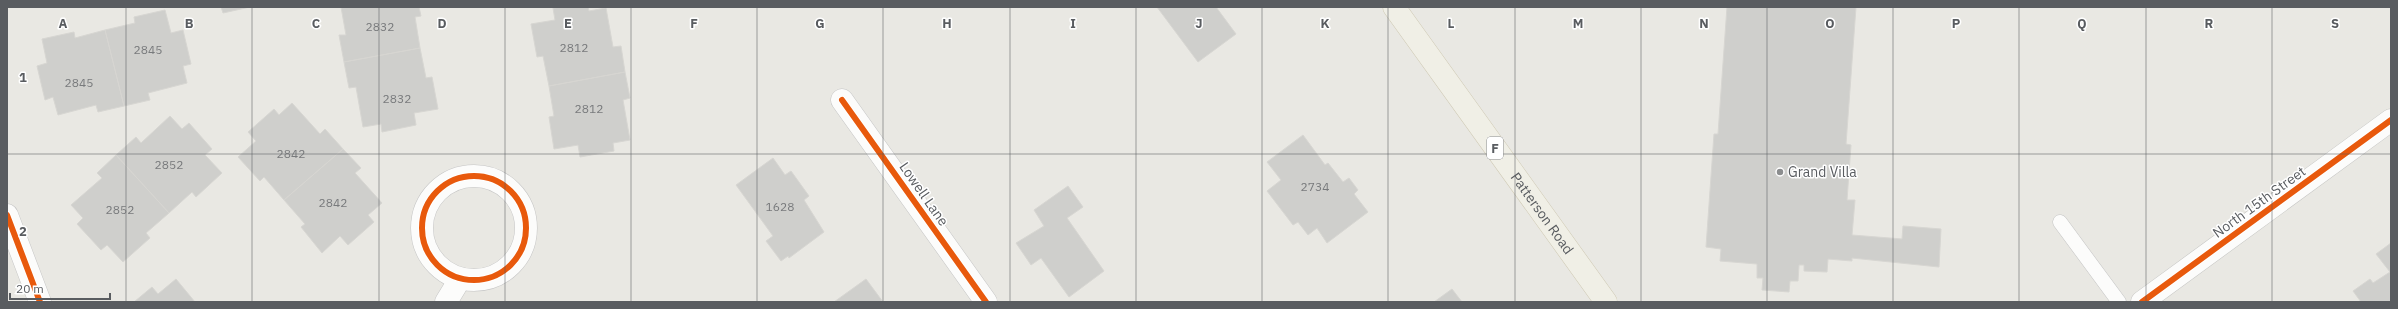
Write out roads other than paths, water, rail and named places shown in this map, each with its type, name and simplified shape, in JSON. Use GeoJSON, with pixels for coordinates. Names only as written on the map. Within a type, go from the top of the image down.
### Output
{"type":"FeatureCollection","features":[{"type":"Feature","properties":{"kind":"main road","name":"Patterson Road"},"geometry":{"type":"LineString","coordinates":[[1394,7],[1606,302]]}},
{"type":"Feature","properties":{"kind":"street","name":"Lowell Lane"},"geometry":{"type":"LineString","coordinates":[[842,100],[986,302]]}},
{"type":"Feature","properties":{"kind":"street","name":"North 15th Street"},"geometry":{"type":"LineString","coordinates":[[2142,302],[2391,120]]}},
{"type":"Feature","properties":{"kind":"street"},"geometry":{"type":"LineString","coordinates":[[471,175],[488,177],[503,184],[515,195],[523,209],[527,226],[525,242],[518,257],[507,269],[492,277],[476,281],[460,279],[445,272],[433,260],[425,246],[421,230],[423,214],[434,194],[441,186],[455,178],[471,175]]}},
{"type":"Feature","properties":{"kind":"street"},"geometry":{"type":"LineString","coordinates":[[7,215],[40,302]]}},
{"type":"Feature","properties":{"kind":"street"},"geometry":{"type":"LineString","coordinates":[[446,302],[460,279]]}},
{"type":"Feature","properties":{"kind":"lane"},"geometry":{"type":"LineString","coordinates":[[2060,222],[2118,302]]}},
{"type":"Feature","properties":{"kind":"place","name":"Grand Villa"},"geometry":{"type":"Point","coordinates":[1780,172]}}]}
